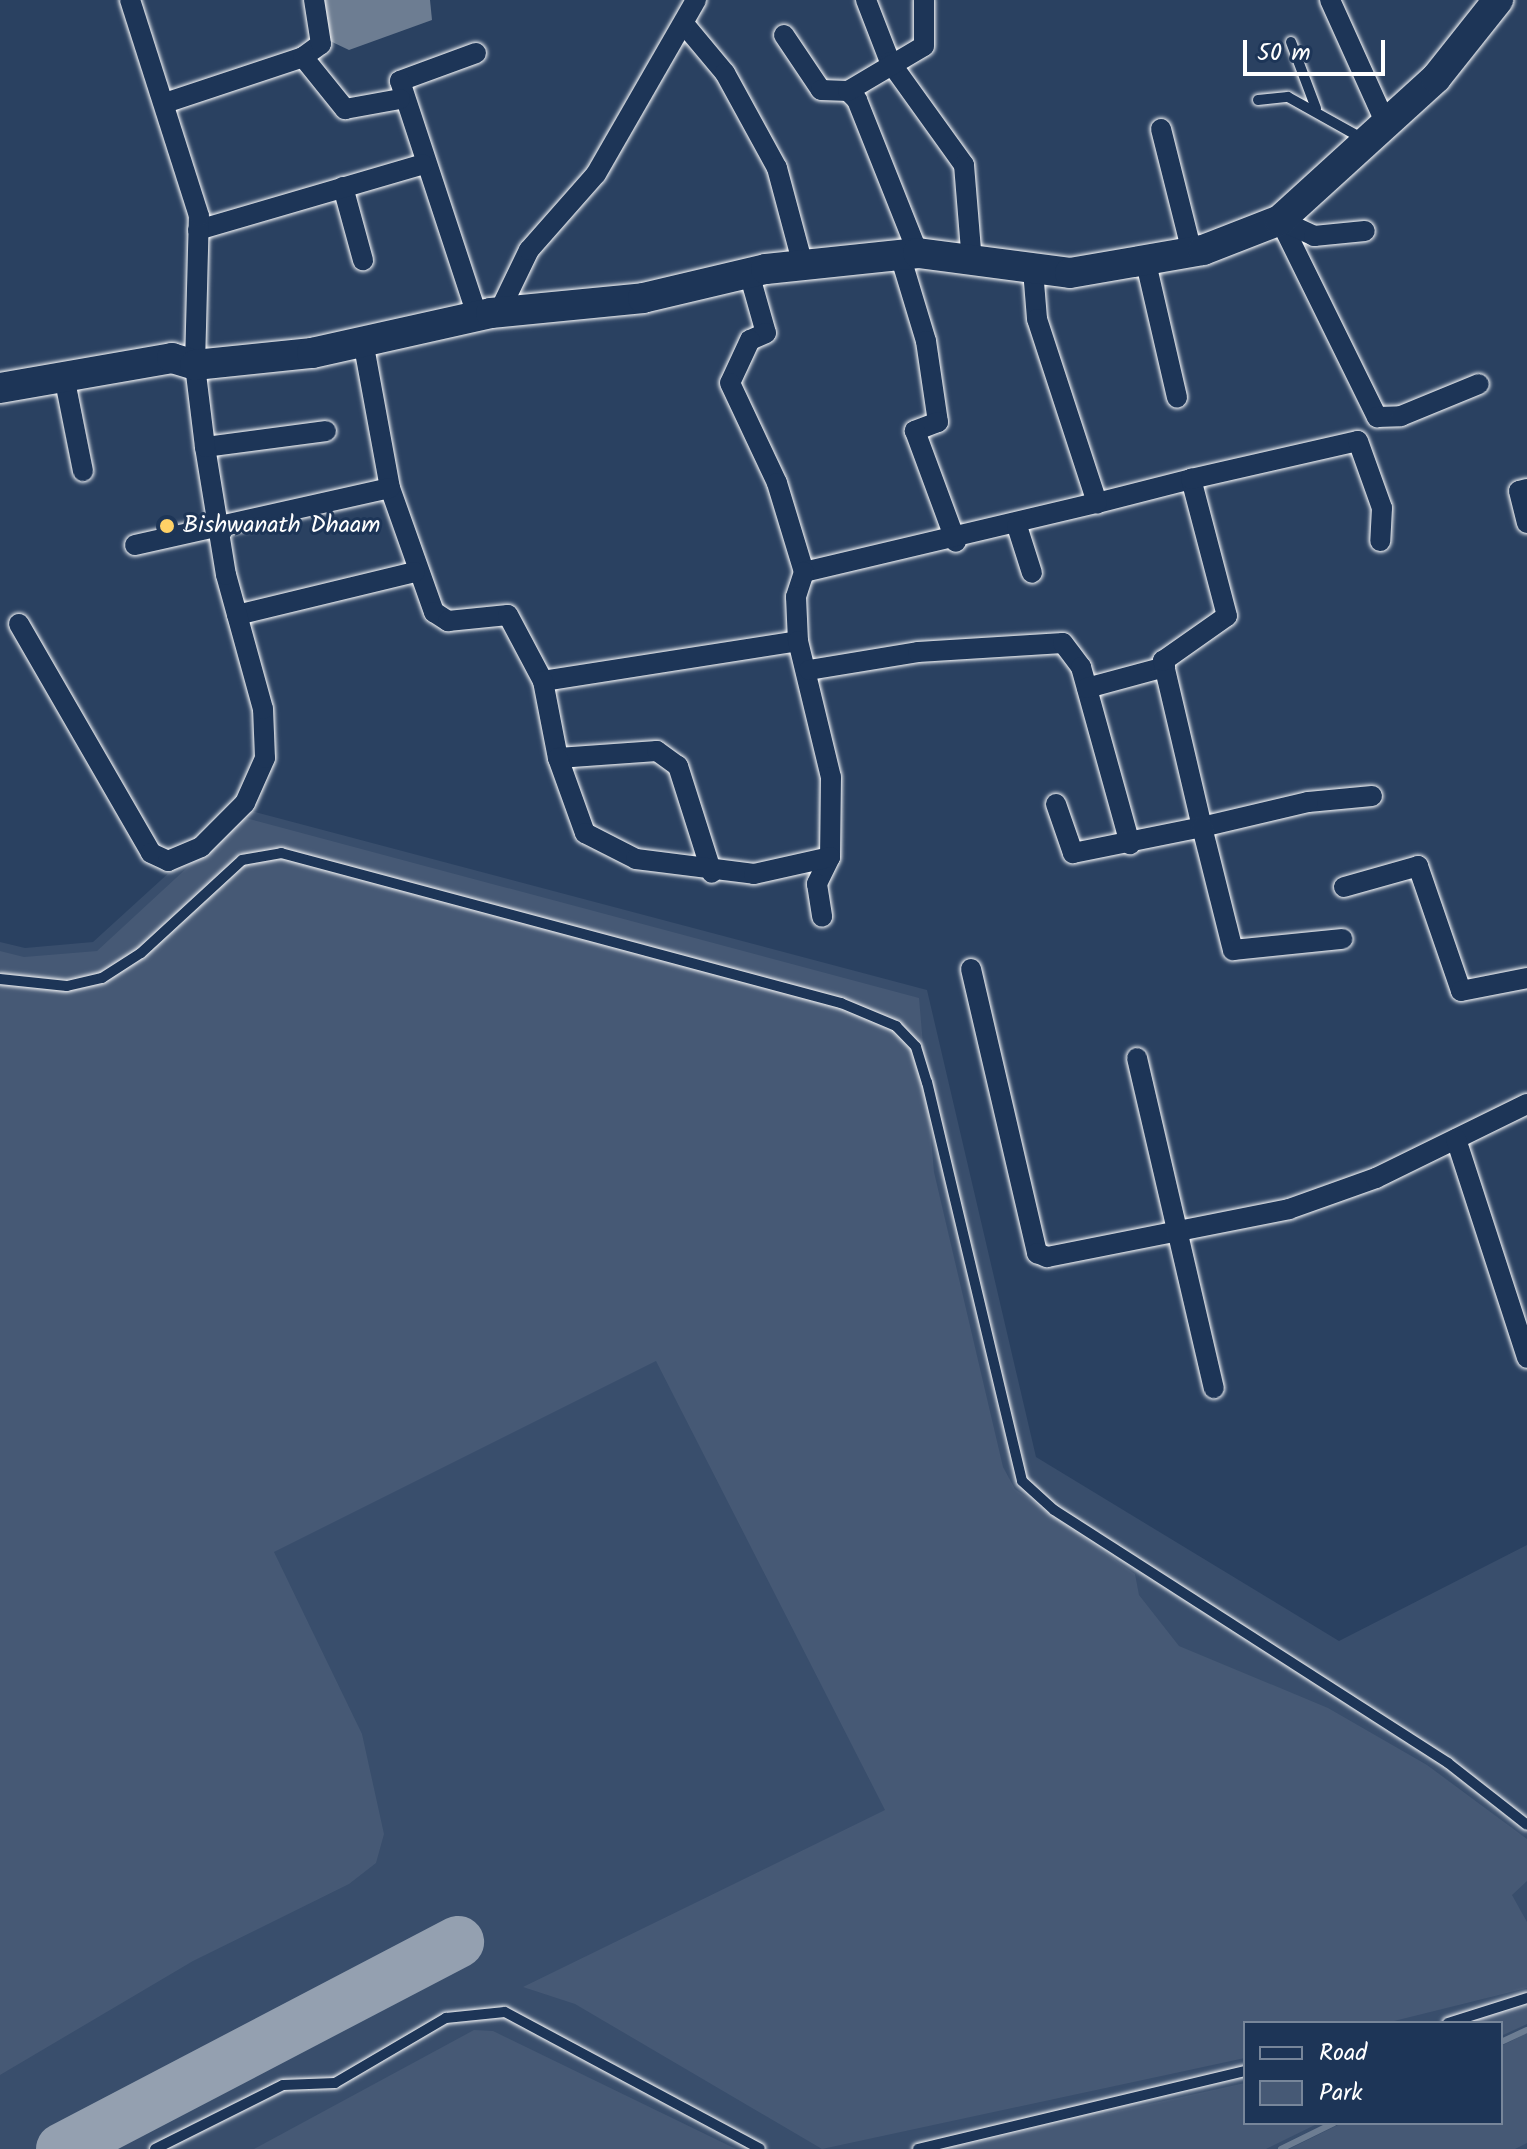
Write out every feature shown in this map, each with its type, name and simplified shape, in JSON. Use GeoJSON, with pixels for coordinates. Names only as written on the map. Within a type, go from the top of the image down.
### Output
{"type":"FeatureCollection","features":[{"type":"Feature","properties":{"kind":"street"},"geometry":{"type":"LineString","coordinates":[[19,624],[151,853],[168,861],[201,847],[245,803],[265,758],[263,709],[237,615],[205,447],[195,365],[198,230],[168,102],[130,0]]}},
{"type":"Feature","properties":{"kind":"street"},"geometry":{"type":"LineString","coordinates":[[168,102],[303,57],[321,44],[314,0]]}},
{"type":"Feature","properties":{"kind":"street"},"geometry":{"type":"LineString","coordinates":[[489,315],[529,250],[596,174],[696,0]]}},
{"type":"Feature","properties":{"kind":"street"},"geometry":{"type":"LineString","coordinates":[[866,0],[890,62],[964,165],[972,262]]}},
{"type":"Feature","properties":{"kind":"street"},"geometry":{"type":"LineString","coordinates":[[784,35],[821,90],[848,91],[928,40],[924,0]]}},
{"type":"Feature","properties":{"kind":"street"},"geometry":{"type":"LineString","coordinates":[[1330,0],[1376,133]]}},
{"type":"Feature","properties":{"kind":"street"},"geometry":{"type":"LineString","coordinates":[[0,388],[172,358],[195,365],[363,341],[489,315],[643,298],[749,273],[803,265],[909,254],[1033,270],[1146,263],[1192,252],[1280,220],[1436,78],[1498,0]]}},
{"type":"Feature","properties":{"kind":"street"},"geometry":{"type":"LineString","coordinates":[[684,24],[725,73],[777,168],[803,265]]}},
{"type":"Feature","properties":{"kind":"street"},"geometry":{"type":"LineString","coordinates":[[476,53],[409,72],[400,81],[400,99],[423,164],[489,315]]}},
{"type":"Feature","properties":{"kind":"street"},"geometry":{"type":"LineString","coordinates":[[303,57],[345,109],[400,99]]}},
{"type":"Feature","properties":{"kind":"street"},"geometry":{"type":"LineString","coordinates":[[848,91],[909,254],[938,422],[915,431],[956,542]]}},
{"type":"Feature","properties":{"kind":"street"},"geometry":{"type":"LineString","coordinates":[[1161,129],[1192,252]]}},
{"type":"Feature","properties":{"kind":"street"},"geometry":{"type":"LineString","coordinates":[[198,230],[423,164]]}},
{"type":"Feature","properties":{"kind":"street"},"geometry":{"type":"LineString","coordinates":[[343,187],[363,260]]}},
{"type":"Feature","properties":{"kind":"street"},"geometry":{"type":"LineString","coordinates":[[1280,220],[1314,236],[1365,231]]}},
{"type":"Feature","properties":{"kind":"street"},"geometry":{"type":"LineString","coordinates":[[1280,220],[1377,417],[1401,416],[1479,384]]}},
{"type":"Feature","properties":{"kind":"street"},"geometry":{"type":"LineString","coordinates":[[1146,263],[1177,397]]}},
{"type":"Feature","properties":{"kind":"street"},"geometry":{"type":"LineString","coordinates":[[1033,270],[1037,319],[1097,503]]}},
{"type":"Feature","properties":{"kind":"street"},"geometry":{"type":"LineString","coordinates":[[749,273],[766,333],[750,340],[730,383],[777,483],[804,572],[796,597],[798,641],[809,670],[831,777],[830,857],[817,884],[822,917]]}},
{"type":"Feature","properties":{"kind":"street"},"geometry":{"type":"LineString","coordinates":[[363,341],[390,488],[415,572],[434,612],[448,621],[508,615],[516,622],[543,681],[558,758],[585,833],[636,859],[712,873],[783,870],[830,857]]}},
{"type":"Feature","properties":{"kind":"street"},"geometry":{"type":"LineString","coordinates":[[64,376],[83,471]]}},
{"type":"Feature","properties":{"kind":"street"},"geometry":{"type":"LineString","coordinates":[[205,447],[326,431]]}},
{"type":"Feature","properties":{"kind":"street"},"geometry":{"type":"LineString","coordinates":[[804,572],[956,542],[1191,479],[1358,441],[1379,494],[1380,541]]}},
{"type":"Feature","properties":{"kind":"street"},"geometry":{"type":"LineString","coordinates":[[1087,688],[1165,667],[1227,616],[1191,479]]}},
{"type":"Feature","properties":{"kind":"street"},"geometry":{"type":"LineString","coordinates":[[135,545],[222,529],[390,488]]}},
{"type":"Feature","properties":{"kind":"street"},"geometry":{"type":"LineString","coordinates":[[1527,489],[1519,491],[1527,523]]}},
{"type":"Feature","properties":{"kind":"street"},"geometry":{"type":"LineString","coordinates":[[1017,526],[1032,573]]}},
{"type":"Feature","properties":{"kind":"street"},"geometry":{"type":"LineString","coordinates":[[237,615],[415,572]]}},
{"type":"Feature","properties":{"kind":"street"},"geometry":{"type":"LineString","coordinates":[[543,681],[798,641]]}},
{"type":"Feature","properties":{"kind":"street"},"geometry":{"type":"LineString","coordinates":[[809,670],[1053,641],[1070,648],[1087,688],[1130,844]]}},
{"type":"Feature","properties":{"kind":"street"},"geometry":{"type":"LineString","coordinates":[[1165,667],[1233,950],[1342,939]]}},
{"type":"Feature","properties":{"kind":"street"},"geometry":{"type":"LineString","coordinates":[[558,758],[657,751],[667,757],[678,766],[712,873]]}},
{"type":"Feature","properties":{"kind":"street"},"geometry":{"type":"LineString","coordinates":[[1056,804],[1073,853],[1130,844],[1308,802],[1372,796]]}},
{"type":"Feature","properties":{"kind":"street"},"geometry":{"type":"LineString","coordinates":[[1344,887],[1418,866],[1461,991],[1527,978]]}},
{"type":"Feature","properties":{"kind":"street"},"geometry":{"type":"LineString","coordinates":[[971,969],[1037,1253],[1173,1233],[1289,1209],[1456,1139],[1527,1104]]}},
{"type":"Feature","properties":{"kind":"street"},"geometry":{"type":"LineString","coordinates":[[1137,1058],[1173,1233],[1214,1388]]}},
{"type":"Feature","properties":{"kind":"street"},"geometry":{"type":"LineString","coordinates":[[1456,1139],[1527,1358]]}},
{"type":"Feature","properties":{"kind":"lane"},"geometry":{"type":"LineString","coordinates":[[1291,42],[1316,108]]}},
{"type":"Feature","properties":{"kind":"lane"},"geometry":{"type":"LineString","coordinates":[[1258,100],[1288,97],[1376,133]]}},
{"type":"Feature","properties":{"kind":"lane"},"geometry":{"type":"LineString","coordinates":[[0,979],[67,986],[102,978],[141,953],[242,860],[281,853],[841,1003],[896,1026],[916,1047],[927,1082],[1022,1481],[1054,1510],[1410,1737],[1527,1825]]}},
{"type":"Feature","properties":{"kind":"lane"},"geometry":{"type":"LineString","coordinates":[[1454,2021],[1527,1998]]}},
{"type":"Feature","properties":{"kind":"lane"},"geometry":{"type":"LineString","coordinates":[[155,2149],[283,2085],[335,2083],[446,2018],[505,2012],[760,2149]]}},
{"type":"Feature","properties":{"kind":"lane"},"geometry":{"type":"LineString","coordinates":[[918,2149],[1243,2071]]}},
{"type":"Feature","properties":{"kind":"shaded area"},"geometry":{"type":"Polygon","coordinates":[[[318,0],[430,0],[432,20],[349,50],[330,41],[318,0]]]}},
{"type":"Feature","properties":{"kind":"shaded area"},"geometry":{"type":"Polygon","coordinates":[[[240,808],[927,990],[1036,1457],[1339,1641],[1527,1545],[1527,2149],[0,2149],[0,942],[25,948],[93,942],[240,808]]]}},
{"type":"Feature","properties":{"kind":"green space"},"geometry":{"type":"Polygon","coordinates":[[[242,817],[919,998],[934,1172],[1003,1467],[1015,1489],[1135,1574],[1139,1595],[1179,1646],[1328,1708],[1427,1765],[1527,1839],[1527,1881],[1512,1895],[1527,1922],[1527,1988],[1394,2021],[1243,2021],[1243,2058],[822,2149],[575,2004],[523,1987],[885,1810],[656,1361],[274,1552],[362,1734],[384,1834],[376,1863],[349,1884],[193,1961],[0,2075],[0,951],[24,957],[97,951],[242,817]]]}},
{"type":"Feature","properties":{"kind":"green space"},"geometry":{"type":"Polygon","coordinates":[[[1527,2006],[1527,2024],[1503,2035],[1503,2021],[1472,2021],[1527,2006]]]}},
{"type":"Feature","properties":{"kind":"green space"},"geometry":{"type":"Polygon","coordinates":[[[474,2030],[493,2031],[736,2149],[254,2149],[474,2030]]]}},
{"type":"Feature","properties":{"kind":"green space"},"geometry":{"type":"Polygon","coordinates":[[[1527,2033],[1527,2143],[1515,2149],[1289,2149],[1338,2125],[1503,2125],[1503,2045],[1527,2033]]]}},
{"type":"Feature","properties":{"kind":"green space"},"geometry":{"type":"Polygon","coordinates":[[[1243,2083],[1243,2125],[1315,2125],[1266,2149],[944,2149],[1243,2083]]]}},
{"type":"Feature","properties":{"kind":"waterway"},"geometry":{"type":"LineString","coordinates":[[1503,2041],[1527,2030]]}},
{"type":"Feature","properties":{"kind":"waterway"},"geometry":{"type":"LineString","coordinates":[[1281,2149],[1330,2125]]}},
{"type":"Feature","properties":{"kind":"taxiway"},"geometry":{"type":"LineString","coordinates":[[62,2149],[458,1942]]}},
{"type":"Feature","properties":{"kind":"place","name":"Bishwanath Dhaam"},"geometry":{"type":"Point","coordinates":[167,526]}}]}
